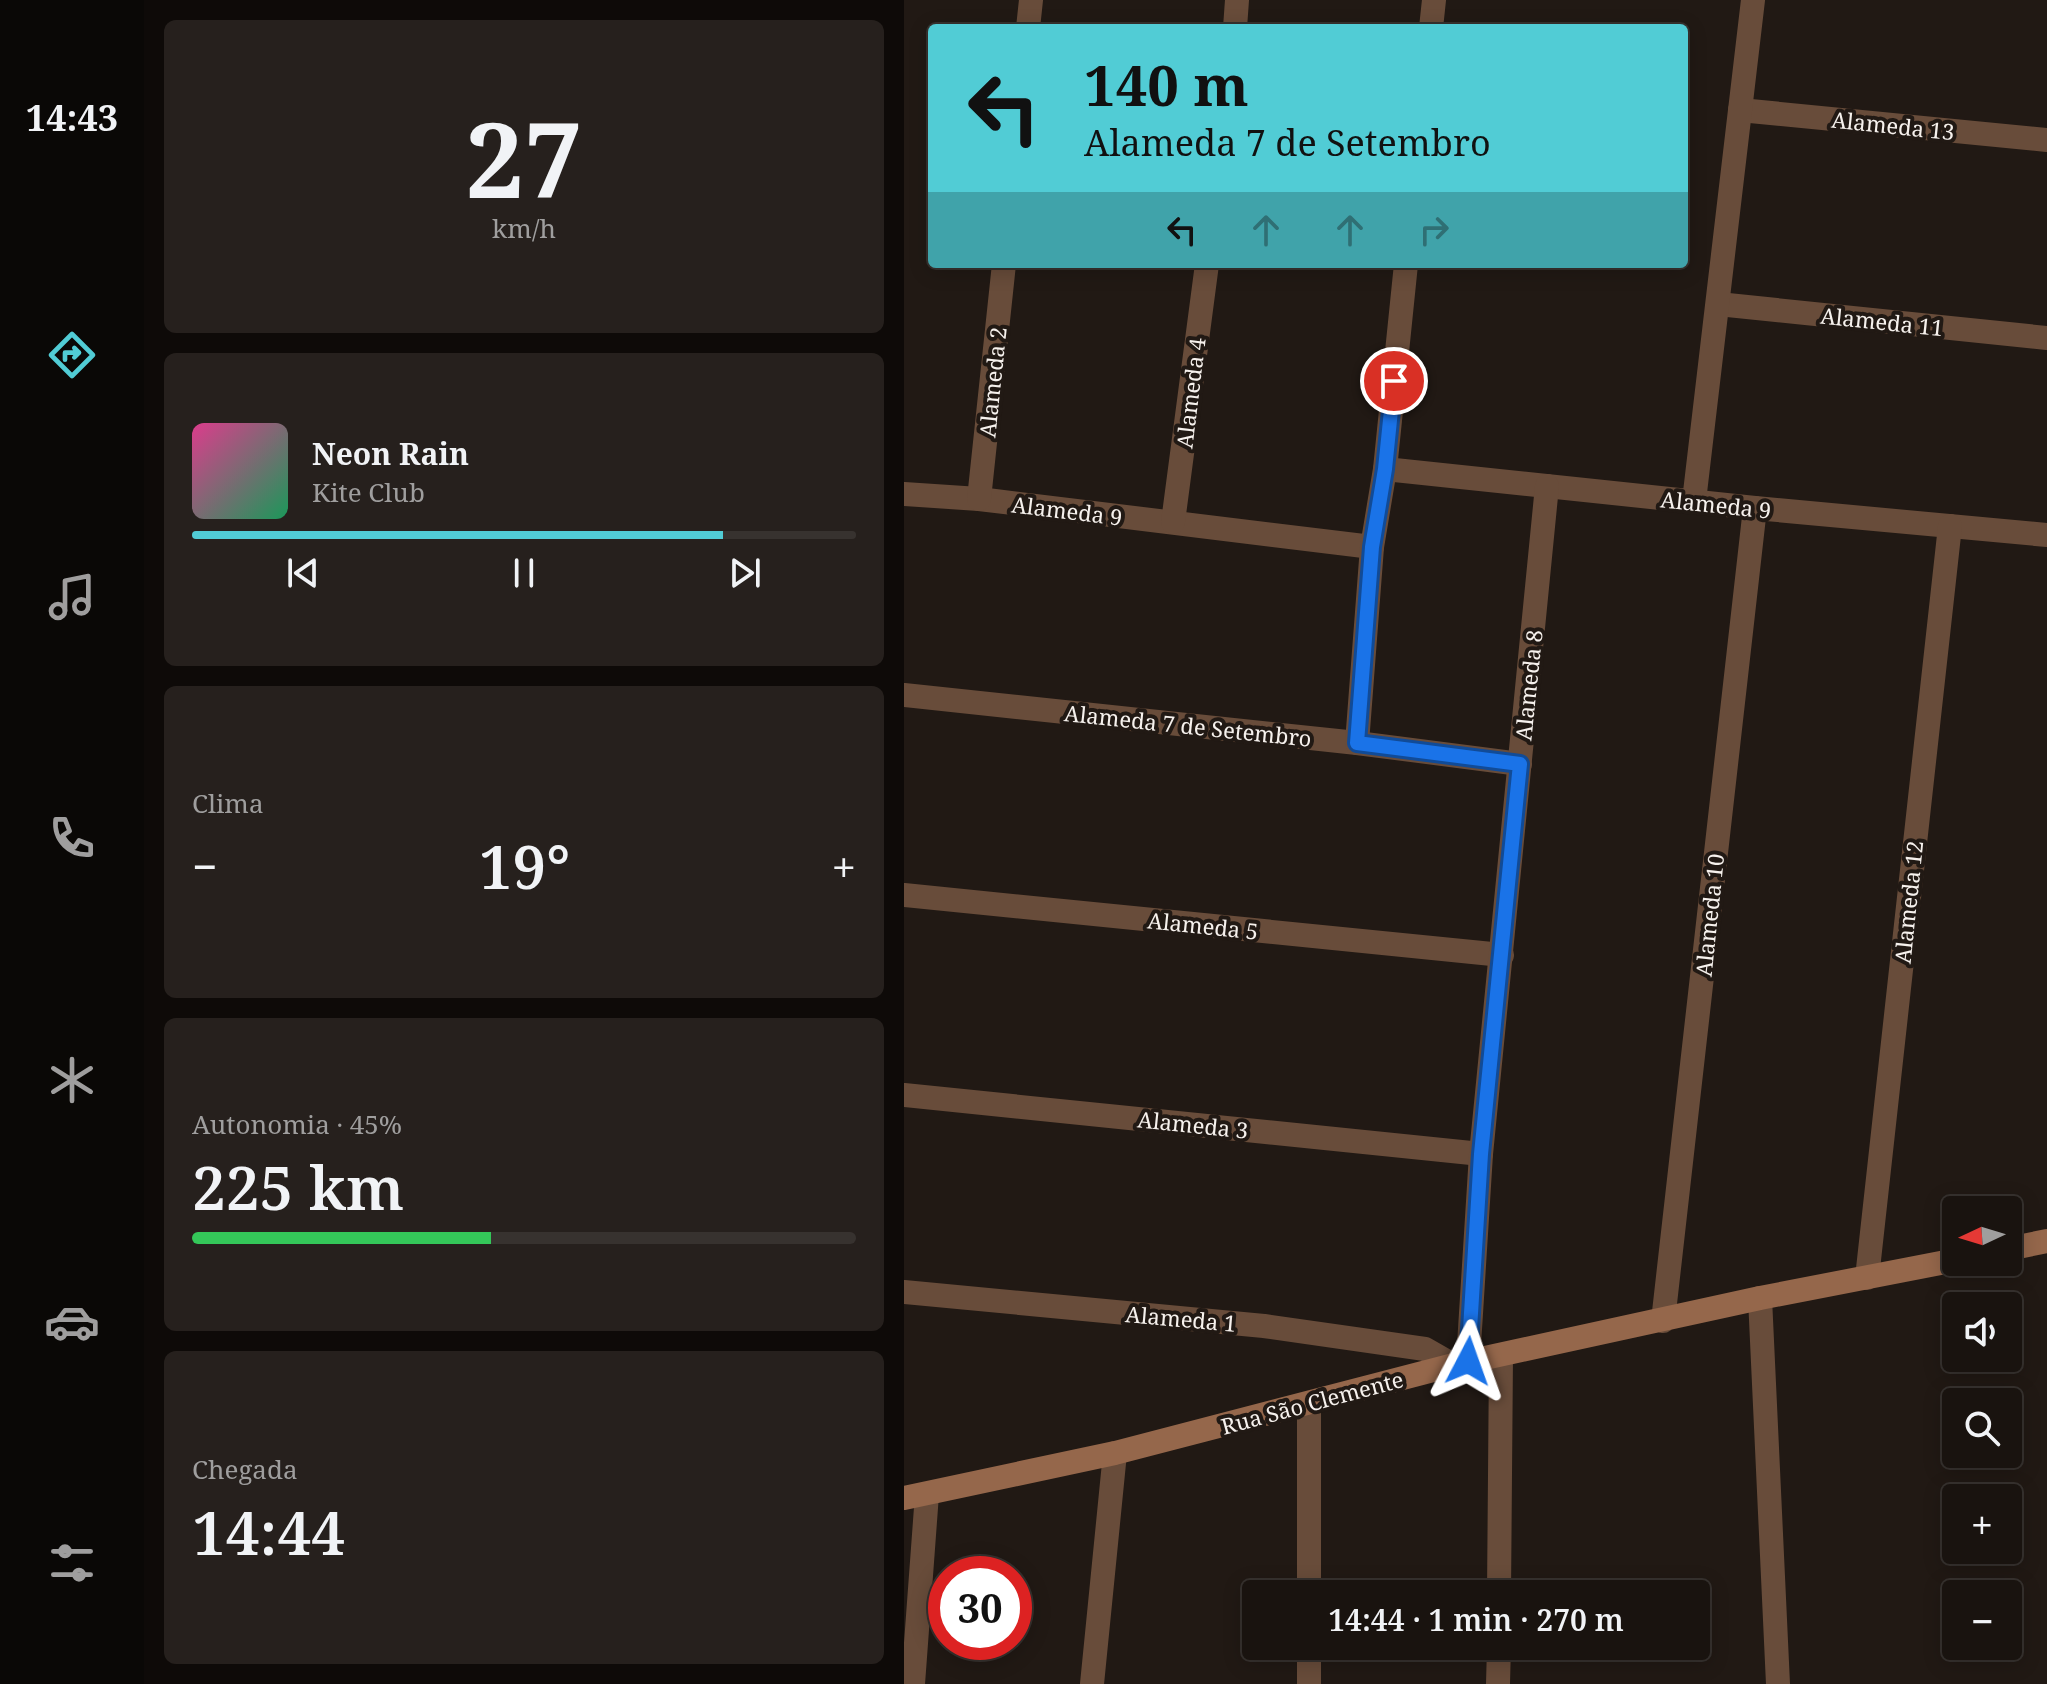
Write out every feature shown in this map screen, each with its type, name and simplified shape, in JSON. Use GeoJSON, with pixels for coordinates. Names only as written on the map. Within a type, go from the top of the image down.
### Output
{"type":"FeatureCollection","features":[{"type":"Feature","properties":{"kind":"main road"},"geometry":{"type":"LineString","coordinates":[[2022,1246],[2047,1241]]}},
{"type":"Feature","properties":{"kind":"main road","name":"Rua São Clemente"},"geometry":{"type":"LineString","coordinates":[[915,1496],[1115,1453],[1460,1363],[1760,1298],[1942,1263]]}},
{"type":"Feature","properties":{"kind":"street"},"geometry":{"type":"LineString","coordinates":[[1028,24],[1031,0]]}},
{"type":"Feature","properties":{"kind":"street"},"geometry":{"type":"LineString","coordinates":[[1235,24],[1237,0]]}},
{"type":"Feature","properties":{"kind":"street"},"geometry":{"type":"LineString","coordinates":[[1431,24],[1434,0]]}},
{"type":"Feature","properties":{"kind":"street"},"geometry":{"type":"LineString","coordinates":[[1694,501],[1753,0]]}},
{"type":"Feature","properties":{"kind":"street","name":"Alameda 13"},"geometry":{"type":"LineString","coordinates":[[1740,110],[2047,140]]}},
{"type":"Feature","properties":{"kind":"street","name":"Alameda 2"},"geometry":{"type":"LineString","coordinates":[[979,499],[1004,268]]}},
{"type":"Feature","properties":{"kind":"street","name":"Alameda 4"},"geometry":{"type":"LineString","coordinates":[[1173,522],[1206,268]]}},
{"type":"Feature","properties":{"kind":"street"},"geometry":{"type":"LineString","coordinates":[[1357,743],[1372,547],[1385,469],[1406,268]]}},
{"type":"Feature","properties":{"kind":"street","name":"Alameda 11"},"geometry":{"type":"LineString","coordinates":[[1718,304],[2047,338]]}},
{"type":"Feature","properties":{"kind":"street","name":"Alameda 9"},"geometry":{"type":"LineString","coordinates":[[1385,469],[2047,535]]}},
{"type":"Feature","properties":{"kind":"street","name":"Alameda 8"},"geometry":{"type":"LineString","coordinates":[[1460,1363],[1547,486]]}},
{"type":"Feature","properties":{"kind":"street","name":"Alameda 9"},"geometry":{"type":"LineString","coordinates":[[904,494],[979,499],[1372,547]]}},
{"type":"Feature","properties":{"kind":"street","name":"Alameda 10"},"geometry":{"type":"LineString","coordinates":[[1663,1321],[1755,508]]}},
{"type":"Feature","properties":{"kind":"street","name":"Alameda 12"},"geometry":{"type":"LineString","coordinates":[[1867,1278],[1950,526]]}},
{"type":"Feature","properties":{"kind":"street","name":"Alameda 7 de Setembro"},"geometry":{"type":"LineString","coordinates":[[904,695],[1357,743],[1520,764]]}},
{"type":"Feature","properties":{"kind":"street","name":"Alameda 5"},"geometry":{"type":"LineString","coordinates":[[904,895],[1502,955]]}},
{"type":"Feature","properties":{"kind":"street","name":"Alameda 3"},"geometry":{"type":"LineString","coordinates":[[904,1095],[1481,1154]]}},
{"type":"Feature","properties":{"kind":"street","name":"Alameda 1"},"geometry":{"type":"LineString","coordinates":[[904,1292],[1264,1326],[1425,1349],[1460,1363]]}},
{"type":"Feature","properties":{"kind":"street"},"geometry":{"type":"LineString","coordinates":[[1760,1298],[1778,1684]]}},
{"type":"Feature","properties":{"kind":"street"},"geometry":{"type":"LineString","coordinates":[[1499,1580],[1501,1356]]}},
{"type":"Feature","properties":{"kind":"street"},"geometry":{"type":"LineString","coordinates":[[1309,1404],[1309,1580]]}},
{"type":"Feature","properties":{"kind":"street"},"geometry":{"type":"LineString","coordinates":[[1092,1684],[1115,1453]]}},
{"type":"Feature","properties":{"kind":"street"},"geometry":{"type":"LineString","coordinates":[[913,1684],[915,1496]]}},
{"type":"Feature","properties":{"kind":"street"},"geometry":{"type":"LineString","coordinates":[[1309,1660],[1309,1684]]}},
{"type":"Feature","properties":{"kind":"street"},"geometry":{"type":"LineString","coordinates":[[1498,1684],[1499,1660]]}},
{"type":"Feature","properties":{"kind":"route"},"geometry":{"type":"LineString","coordinates":[[1394,381],[1385,469],[1372,547],[1357,743],[1520,764],[1481,1154],[1468,1361]]}}]}
